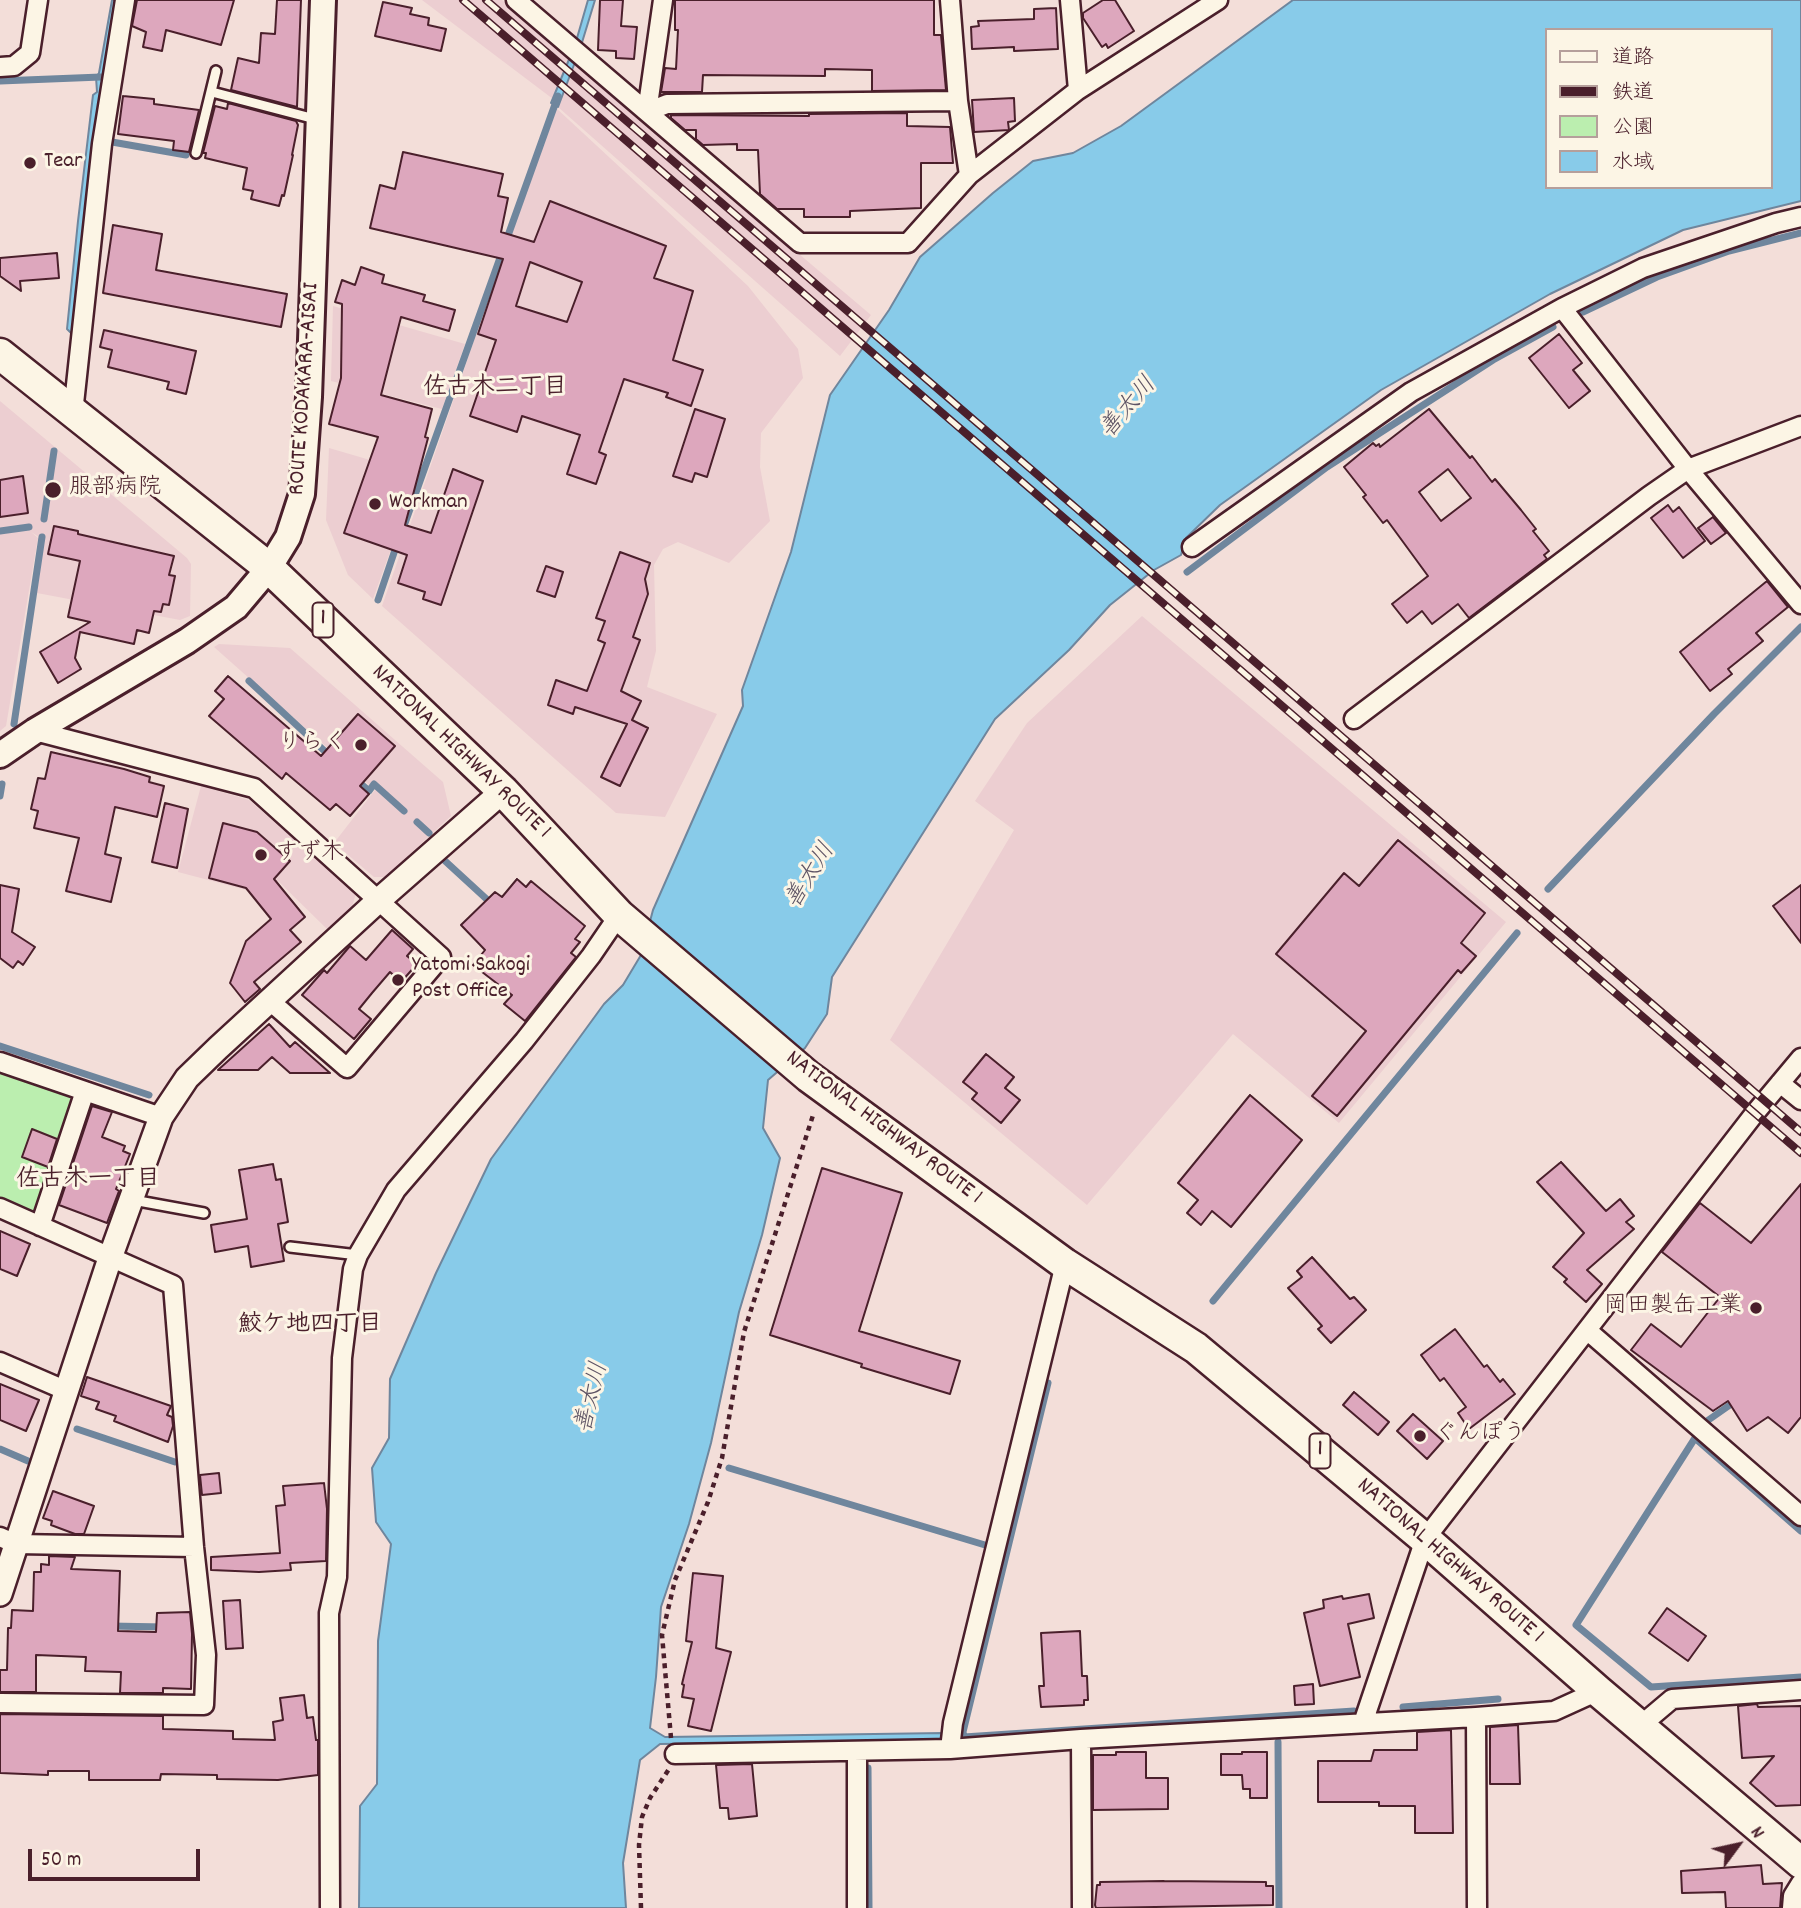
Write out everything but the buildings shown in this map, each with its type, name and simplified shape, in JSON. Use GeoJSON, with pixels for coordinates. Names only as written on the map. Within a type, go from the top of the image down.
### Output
{"type":"FeatureCollection","features":[{"type":"Feature","properties":{"kind":"highway","name":"NATIONAL HIGHWAY ROUTE 1"},"geometry":{"type":"LineString","coordinates":[[0,354],[268,568],[503,791],[619,915],[816,1082],[1065,1264],[1196,1348],[1425,1539],[1598,1691],[1801,1863]]}},
{"type":"Feature","properties":{"kind":"main road","name":"ROUTE KODAKARA-AISAI"},"geometry":{"type":"LineString","coordinates":[[0,755],[187,641],[236,607],[268,568],[288,537],[302,494],[309,397],[323,0]]}},
{"type":"Feature","properties":{"kind":"street"},"geometry":{"type":"LineString","coordinates":[[0,67],[14,66],[30,53],[38,0]]}},
{"type":"Feature","properties":{"kind":"street"},"geometry":{"type":"LineString","coordinates":[[73,414],[102,144],[125,0]]}},
{"type":"Feature","properties":{"kind":"street"},"geometry":{"type":"LineString","coordinates":[[516,0],[800,243],[908,243],[969,175],[1078,90],[1218,0]]}},
{"type":"Feature","properties":{"kind":"street"},"geometry":{"type":"LineString","coordinates":[[647,113],[663,0]]}},
{"type":"Feature","properties":{"kind":"street"},"geometry":{"type":"LineString","coordinates":[[950,0],[958,101],[969,175]]}},
{"type":"Feature","properties":{"kind":"street"},"geometry":{"type":"LineString","coordinates":[[1070,0],[1078,90]]}},
{"type":"Feature","properties":{"kind":"street"},"geometry":{"type":"LineString","coordinates":[[647,113],[667,104],[958,101]]}},
{"type":"Feature","properties":{"kind":"street"},"geometry":{"type":"LineString","coordinates":[[1192,547],[1411,392],[1562,308],[1643,268],[1801,217]]}},
{"type":"Feature","properties":{"kind":"street"},"geometry":{"type":"LineString","coordinates":[[1562,308],[1688,469],[1801,604]]}},
{"type":"Feature","properties":{"kind":"street"},"geometry":{"type":"LineString","coordinates":[[1354,719],[1688,469],[1801,426]]}},
{"type":"Feature","properties":{"kind":"street"},"geometry":{"type":"LineString","coordinates":[[35,732],[254,788],[441,957],[347,1068],[270,1001]]}},
{"type":"Feature","properties":{"kind":"street"},"geometry":{"type":"LineString","coordinates":[[0,1594],[8,1541],[66,1391],[161,1117],[187,1078],[379,900],[503,791]]}},
{"type":"Feature","properties":{"kind":"street"},"geometry":{"type":"LineString","coordinates":[[330,1908],[328,1613],[337,1577],[342,1358],[358,1255],[396,1190],[523,1041],[591,956],[619,915]]}},
{"type":"Feature","properties":{"kind":"street"},"geometry":{"type":"LineString","coordinates":[[1363,1723],[1425,1539],[1760,1107],[1801,1058]]}},
{"type":"Feature","properties":{"kind":"street"},"geometry":{"type":"LineString","coordinates":[[0,1062],[161,1117]]}},
{"type":"Feature","properties":{"kind":"street"},"geometry":{"type":"LineString","coordinates":[[1780,1083],[1801,1100]]}},
{"type":"Feature","properties":{"kind":"street"},"geometry":{"type":"LineString","coordinates":[[40,1226],[85,1091]]}},
{"type":"Feature","properties":{"kind":"street"},"geometry":{"type":"LineString","coordinates":[[0,1208],[173,1285],[194,1547],[206,1655],[204,1704],[0,1703]]}},
{"type":"Feature","properties":{"kind":"street"},"geometry":{"type":"LineString","coordinates":[[950,1749],[956,1709],[1065,1264]]}},
{"type":"Feature","properties":{"kind":"street"},"geometry":{"type":"LineString","coordinates":[[1588,1331],[1801,1516]]}},
{"type":"Feature","properties":{"kind":"street"},"geometry":{"type":"LineString","coordinates":[[0,1362],[66,1391]]}},
{"type":"Feature","properties":{"kind":"street"},"geometry":{"type":"LineString","coordinates":[[8,1541],[194,1547]]}},
{"type":"Feature","properties":{"kind":"street"},"geometry":{"type":"LineString","coordinates":[[1640,1727],[1672,1699],[1801,1690]]}},
{"type":"Feature","properties":{"kind":"street"},"geometry":{"type":"LineString","coordinates":[[675,1754],[950,1749],[1476,1717],[1554,1710],[1598,1691]]}},
{"type":"Feature","properties":{"kind":"street"},"geometry":{"type":"LineString","coordinates":[[1476,1717],[1477,1908]]}},
{"type":"Feature","properties":{"kind":"street"},"geometry":{"type":"LineString","coordinates":[[1081,1739],[1082,1908]]}},
{"type":"Feature","properties":{"kind":"street"},"geometry":{"type":"LineString","coordinates":[[857,1751],[858,1908]]}},
{"type":"Feature","properties":{"kind":"street"},"geometry":{"type":"LineString","coordinates":[[1792,1908],[1793,1896],[1801,1883]]}},
{"type":"Feature","properties":{"kind":"lane"},"geometry":{"type":"LineString","coordinates":[[196,153],[216,71]]}},
{"type":"Feature","properties":{"kind":"lane"},"geometry":{"type":"LineString","coordinates":[[212,92],[320,121]]}},
{"type":"Feature","properties":{"kind":"lane"},"geometry":{"type":"LineString","coordinates":[[131,1200],[204,1213]]}},
{"type":"Feature","properties":{"kind":"lane"},"geometry":{"type":"LineString","coordinates":[[290,1247],[358,1255]]}},
{"type":"Feature","properties":{"kind":"path"},"geometry":{"type":"LineString","coordinates":[[669,1730],[662,1635],[675,1580],[708,1502],[722,1458],[744,1332],[816,1082]]}},
{"type":"Feature","properties":{"kind":"path"},"geometry":{"type":"LineString","coordinates":[[642,1908],[639,1845],[642,1817],[650,1798],[668,1773],[675,1754]]}},
{"type":"Feature","properties":{"kind":"shaded area"},"geometry":{"type":"Polygon","coordinates":[[[422,0],[502,0],[569,58],[553,99],[422,0]]]}},
{"type":"Feature","properties":{"kind":"shaded area"},"geometry":{"type":"Polygon","coordinates":[[[575,64],[871,315],[840,356],[558,107],[575,64]]]}},
{"type":"Feature","properties":{"kind":"shaded area"},"geometry":{"type":"Polygon","coordinates":[[[555,107],[748,286],[798,349],[803,378],[761,433],[760,467],[770,521],[729,563],[678,542],[663,549],[654,565],[656,651],[647,687],[717,714],[665,817],[616,813],[382,606],[555,107]]]}},
{"type":"Feature","properties":{"kind":"shaded area"},"geometry":{"type":"Polygon","coordinates":[[[333,306],[465,344],[442,409],[331,381],[333,306]]]}},
{"type":"Feature","properties":{"kind":"shaded area","name":"服部病院"},"geometry":{"type":"Polygon","coordinates":[[[0,401],[191,564],[190,616],[180,620],[37,593],[44,540],[31,532],[38,538],[6,726],[0,731],[0,534],[29,530],[26,528],[0,531],[0,401]]]}},
{"type":"Feature","properties":{"kind":"shaded area"},"geometry":{"type":"Polygon","coordinates":[[[329,448],[418,474],[373,599],[348,575],[326,520],[329,448]]]}},
{"type":"Feature","properties":{"kind":"shaded area"},"geometry":{"type":"Polygon","coordinates":[[[1142,616],[1506,922],[1339,1123],[1233,1034],[1087,1205],[890,1040],[1014,830],[975,801],[1027,723],[1142,616]]]}},
{"type":"Feature","properties":{"kind":"shaded area"},"geometry":{"type":"Polygon","coordinates":[[[219,644],[290,648],[443,782],[451,816],[385,877],[374,877],[334,843],[375,790],[214,647],[219,644]]]}},
{"type":"Feature","properties":{"kind":"shaded area"},"geometry":{"type":"Polygon","coordinates":[[[201,786],[249,800],[356,893],[352,907],[327,929],[278,881],[254,892],[178,872],[201,786]]]}},
{"type":"Feature","properties":{"kind":"green space"},"geometry":{"type":"Polygon","coordinates":[[[0,1071],[75,1096],[38,1213],[0,1197],[0,1071]]]}},
{"type":"Feature","properties":{"kind":"water"},"geometry":{"type":"Polygon","coordinates":[[[112,0],[117,0],[74,336],[67,329],[78,221],[93,95],[97,92],[96,77],[99,73],[112,0]]]}},
{"type":"Feature","properties":{"kind":"water"},"geometry":{"type":"Polygon","coordinates":[[[588,0],[595,0],[558,107],[551,103],[575,45],[588,0]]]}},
{"type":"Feature","properties":{"kind":"water","name":"善太川"},"geometry":{"type":"Polygon","coordinates":[[[1293,0],[1801,0],[1801,201],[1683,230],[1550,294],[1381,390],[1220,505],[1186,538],[1181,555],[1154,570],[1110,605],[1069,650],[995,719],[832,977],[827,1014],[805,1048],[768,1080],[763,1128],[780,1158],[762,1235],[739,1312],[711,1443],[689,1524],[661,1607],[650,1728],[665,1737],[944,1733],[941,1740],[660,1744],[640,1760],[623,1863],[626,1908],[359,1908],[360,1806],[377,1784],[378,1641],[391,1544],[376,1522],[372,1468],[389,1438],[390,1379],[436,1273],[491,1159],[604,1004],[623,985],[641,955],[653,910],[743,706],[742,690],[791,552],[830,395],[889,310],[920,257],[1033,161],[1073,153],[1121,126],[1293,0]]]}},
{"type":"Feature","properties":{"kind":"waterway"},"geometry":{"type":"LineString","coordinates":[[0,81],[101,77]]}},
{"type":"Feature","properties":{"kind":"waterway"},"geometry":{"type":"LineString","coordinates":[[405,523],[558,96]]}},
{"type":"Feature","properties":{"kind":"waterway"},"geometry":{"type":"LineString","coordinates":[[112,142],[186,155]]}},
{"type":"Feature","properties":{"kind":"waterway"},"geometry":{"type":"LineString","coordinates":[[1583,312],[1657,277],[1729,251],[1801,233]]}},
{"type":"Feature","properties":{"kind":"waterway"},"geometry":{"type":"LineString","coordinates":[[1187,572],[1327,467],[1493,360],[1553,327]]}},
{"type":"Feature","properties":{"kind":"waterway"},"geometry":{"type":"LineString","coordinates":[[44,519],[54,451]]}},
{"type":"Feature","properties":{"kind":"waterway"},"geometry":{"type":"LineString","coordinates":[[0,531],[29,527]]}},
{"type":"Feature","properties":{"kind":"waterway"},"geometry":{"type":"LineString","coordinates":[[14,724],[42,537]]}},
{"type":"Feature","properties":{"kind":"waterway"},"geometry":{"type":"LineString","coordinates":[[378,600],[397,544]]}},
{"type":"Feature","properties":{"kind":"waterway"},"geometry":{"type":"LineString","coordinates":[[1548,889],[1714,714],[1801,627]]}},
{"type":"Feature","properties":{"kind":"waterway"},"geometry":{"type":"LineString","coordinates":[[249,681],[331,757]]}},
{"type":"Feature","properties":{"kind":"waterway"},"geometry":{"type":"LineString","coordinates":[[355,779],[369,791],[374,784],[404,811]]}},
{"type":"Feature","properties":{"kind":"waterway"},"geometry":{"type":"LineString","coordinates":[[0,796],[2,784]]}},
{"type":"Feature","properties":{"kind":"waterway"},"geometry":{"type":"LineString","coordinates":[[417,822],[429,833]]}},
{"type":"Feature","properties":{"kind":"waterway"},"geometry":{"type":"LineString","coordinates":[[444,860],[493,905]]}},
{"type":"Feature","properties":{"kind":"waterway"},"geometry":{"type":"LineString","coordinates":[[1213,1301],[1517,933]]}},
{"type":"Feature","properties":{"kind":"waterway"},"geometry":{"type":"LineString","coordinates":[[0,1046],[149,1095]]}},
{"type":"Feature","properties":{"kind":"waterway"},"geometry":{"type":"LineString","coordinates":[[1048,1383],[963,1732],[964,1737],[1354,1711]]}},
{"type":"Feature","properties":{"kind":"waterway"},"geometry":{"type":"LineString","coordinates":[[1707,1421],[1737,1400]]}},
{"type":"Feature","properties":{"kind":"waterway"},"geometry":{"type":"LineString","coordinates":[[77,1429],[175,1462]]}},
{"type":"Feature","properties":{"kind":"waterway"},"geometry":{"type":"LineString","coordinates":[[1801,1531],[1695,1438],[1576,1625],[1651,1687],[1801,1677]]}},
{"type":"Feature","properties":{"kind":"waterway"},"geometry":{"type":"LineString","coordinates":[[0,1449],[28,1461]]}},
{"type":"Feature","properties":{"kind":"waterway"},"geometry":{"type":"LineString","coordinates":[[729,1468],[985,1545]]}},
{"type":"Feature","properties":{"kind":"waterway"},"geometry":{"type":"LineString","coordinates":[[110,1626],[165,1627]]}},
{"type":"Feature","properties":{"kind":"waterway"},"geometry":{"type":"LineString","coordinates":[[1403,1707],[1498,1699]]}},
{"type":"Feature","properties":{"kind":"waterway"},"geometry":{"type":"LineString","coordinates":[[1278,1742],[1279,1908]]}},
{"type":"Feature","properties":{"kind":"waterway"},"geometry":{"type":"LineString","coordinates":[[868,1768],[869,1908]]}},
{"type":"Feature","properties":{"kind":"railway"},"geometry":{"type":"LineString","coordinates":[[463,0],[1801,1153]]}},
{"type":"Feature","properties":{"kind":"railway"},"geometry":{"type":"LineString","coordinates":[[486,0],[1801,1132]]}},
{"type":"Feature","properties":{"kind":"place","name":"Tear"},"geometry":{"type":"Point","coordinates":[30,163]}},
{"type":"Feature","properties":{"kind":"place","name":"服部病院"},"geometry":{"type":"Point","coordinates":[53,490]}},
{"type":"Feature","properties":{"kind":"place","name":"Workman"},"geometry":{"type":"Point","coordinates":[375,504]}},
{"type":"Feature","properties":{"kind":"place","name":"りらく"},"geometry":{"type":"Point","coordinates":[361,745]}},
{"type":"Feature","properties":{"kind":"place","name":"すず木"},"geometry":{"type":"Point","coordinates":[261,855]}},
{"type":"Feature","properties":{"kind":"place","name":"Yatomi Sakogi Post Office"},"geometry":{"type":"Point","coordinates":[398,980]}},
{"type":"Feature","properties":{"kind":"place","name":"岡田製缶工業"},"geometry":{"type":"Point","coordinates":[1756,1308]}},
{"type":"Feature","properties":{"kind":"place","name":"ぐんぽう"},"geometry":{"type":"Point","coordinates":[1420,1436]}},
{"type":"Feature","properties":{"kind":"district","name":"佐古木二丁目"},"geometry":{"type":"Point","coordinates":[495,390]}},
{"type":"Feature","properties":{"kind":"district","name":"佐古木一丁目"},"geometry":{"type":"Point","coordinates":[88,1182]}},
{"type":"Feature","properties":{"kind":"district","name":"鮫ケ地四丁目"},"geometry":{"type":"Point","coordinates":[310,1327]}}]}
